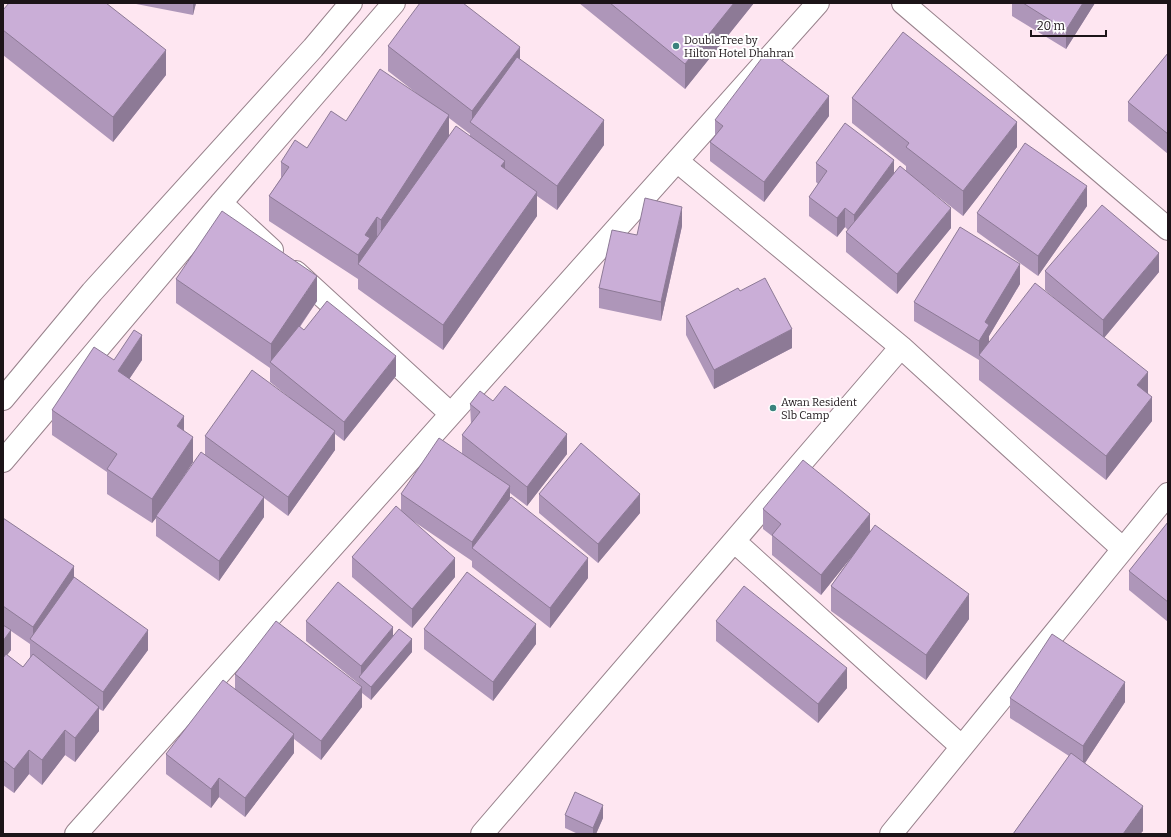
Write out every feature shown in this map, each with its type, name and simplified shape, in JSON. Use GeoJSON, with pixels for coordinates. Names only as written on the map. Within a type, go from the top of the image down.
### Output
{"type":"FeatureCollection","features":[{"type":"Feature","properties":{"kind":"street"},"geometry":{"type":"LineString","coordinates":[[3,399],[92,292],[314,48],[351,3]]}},
{"type":"Feature","properties":{"kind":"street"},"geometry":{"type":"LineString","coordinates":[[7,449],[394,3]]}},
{"type":"Feature","properties":{"kind":"street"},"geometry":{"type":"LineString","coordinates":[[76,834],[818,3]]}},
{"type":"Feature","properties":{"kind":"street"},"geometry":{"type":"LineString","coordinates":[[903,3],[1168,229]]}},
{"type":"Feature","properties":{"kind":"street"},"geometry":{"type":"LineString","coordinates":[[677,161],[901,347],[1123,549]]}},
{"type":"Feature","properties":{"kind":"street"},"geometry":{"type":"LineString","coordinates":[[221,203],[451,414]]}},
{"type":"Feature","properties":{"kind":"street"},"geometry":{"type":"LineString","coordinates":[[482,834],[901,347]]}},
{"type":"Feature","properties":{"kind":"street"},"geometry":{"type":"LineString","coordinates":[[891,834],[1168,494]]}},
{"type":"Feature","properties":{"kind":"street"},"geometry":{"type":"LineString","coordinates":[[734,541],[962,747]]}},
{"type":"Feature","properties":{"kind":"building"},"geometry":{"type":"Polygon","coordinates":[[[9,3],[106,3],[166,50],[113,117],[3,30],[3,10],[9,3]]]}},
{"type":"Feature","properties":{"kind":"building"},"geometry":{"type":"Polygon","coordinates":[[[420,3],[463,3],[520,47],[472,111],[388,46],[420,3]]]}},
{"type":"Feature","properties":{"kind":"building"},"geometry":{"type":"Polygon","coordinates":[[[610,3],[734,3],[685,64],[610,3]]]}},
{"type":"Feature","properties":{"kind":"building"},"geometry":{"type":"Polygon","coordinates":[[[1023,3],[1083,3],[1066,30],[1023,3]]]}},
{"type":"Feature","properties":{"kind":"building"},"geometry":{"type":"Polygon","coordinates":[[[903,32],[1017,122],[963,191],[906,147],[909,143],[852,98],[903,32]]]}},
{"type":"Feature","properties":{"kind":"building"},"geometry":{"type":"Polygon","coordinates":[[[768,50],[829,96],[764,182],[710,142],[723,126],[715,120],[768,50]]]}},
{"type":"Feature","properties":{"kind":"building"},"geometry":{"type":"Polygon","coordinates":[[[1168,53],[1168,134],[1128,102],[1168,53]]]}},
{"type":"Feature","properties":{"kind":"building"},"geometry":{"type":"Polygon","coordinates":[[[517,57],[604,120],[557,186],[470,122],[517,57]]]}},
{"type":"Feature","properties":{"kind":"building"},"geometry":{"type":"Polygon","coordinates":[[[380,69],[449,115],[381,220],[377,217],[365,235],[370,238],[358,255],[269,196],[289,167],[281,162],[295,140],[307,148],[331,111],[346,121],[380,69]]]}},
{"type":"Feature","properties":{"kind":"building"},"geometry":{"type":"Polygon","coordinates":[[[845,123],[894,160],[854,215],[845,208],[837,218],[809,197],[827,171],[816,163],[845,123]]]}},
{"type":"Feature","properties":{"kind":"building"},"geometry":{"type":"Polygon","coordinates":[[[456,126],[505,161],[501,166],[537,192],[443,325],[358,264],[456,126]]]}},
{"type":"Feature","properties":{"kind":"building"},"geometry":{"type":"Polygon","coordinates":[[[1025,143],[1087,186],[1038,256],[977,213],[1025,143]]]}},
{"type":"Feature","properties":{"kind":"building"},"geometry":{"type":"Polygon","coordinates":[[[900,166],[951,208],[897,274],[846,232],[900,166]]]}},
{"type":"Feature","properties":{"kind":"building"},"geometry":{"type":"Polygon","coordinates":[[[645,198],[682,207],[661,302],[599,288],[612,230],[637,235],[645,198]]]}},
{"type":"Feature","properties":{"kind":"building"},"geometry":{"type":"Polygon","coordinates":[[[1102,205],[1159,253],[1103,320],[1045,271],[1102,205]]]}},
{"type":"Feature","properties":{"kind":"building"},"geometry":{"type":"Polygon","coordinates":[[[222,211],[317,276],[271,344],[176,279],[222,211]]]}},
{"type":"Feature","properties":{"kind":"building"},"geometry":{"type":"Polygon","coordinates":[[[960,227],[1020,264],[985,322],[989,325],[979,341],[914,302],[960,227]]]}},
{"type":"Feature","properties":{"kind":"building"},"geometry":{"type":"Polygon","coordinates":[[[765,278],[792,329],[714,370],[686,316],[738,288],[740,291],[765,278]]]}},
{"type":"Feature","properties":{"kind":"building"},"geometry":{"type":"Polygon","coordinates":[[[1035,283],[1148,372],[1137,385],[1152,397],[1106,456],[979,355],[1035,283]]]}},
{"type":"Feature","properties":{"kind":"building"},"geometry":{"type":"Polygon","coordinates":[[[327,301],[396,356],[344,422],[270,362],[299,326],[304,330],[327,301]]]}},
{"type":"Feature","properties":{"kind":"building"},"geometry":{"type":"Polygon","coordinates":[[[134,330],[142,335],[118,371],[184,416],[177,426],[193,437],[152,499],[107,469],[117,454],[52,410],[94,347],[114,360],[134,330]]]}},
{"type":"Feature","properties":{"kind":"building"},"geometry":{"type":"Polygon","coordinates":[[[252,370],[335,431],[288,497],[205,436],[252,370]]]}},
{"type":"Feature","properties":{"kind":"building"},"geometry":{"type":"Polygon","coordinates":[[[505,386],[567,434],[527,487],[462,435],[480,412],[470,404],[480,391],[493,401],[505,386]]]}},
{"type":"Feature","properties":{"kind":"building"},"geometry":{"type":"Polygon","coordinates":[[[439,438],[510,486],[472,542],[401,494],[439,438]]]}},
{"type":"Feature","properties":{"kind":"building"},"geometry":{"type":"Polygon","coordinates":[[[581,443],[640,494],[598,544],[539,494],[581,443]]]}},
{"type":"Feature","properties":{"kind":"building"},"geometry":{"type":"Polygon","coordinates":[[[201,452],[264,497],[219,561],[156,516],[201,452]]]}},
{"type":"Feature","properties":{"kind":"building"},"geometry":{"type":"Polygon","coordinates":[[[803,460],[870,514],[821,575],[772,535],[781,524],[763,509],[803,460]]]}},
{"type":"Feature","properties":{"kind":"building"},"geometry":{"type":"Polygon","coordinates":[[[511,497],[588,558],[550,608],[472,548],[511,497]]]}},
{"type":"Feature","properties":{"kind":"building"},"geometry":{"type":"Polygon","coordinates":[[[396,506],[455,558],[412,609],[352,557],[396,506]]]}},
{"type":"Feature","properties":{"kind":"building"},"geometry":{"type":"Polygon","coordinates":[[[3,518],[74,566],[33,627],[3,606],[3,518]]]}},
{"type":"Feature","properties":{"kind":"building"},"geometry":{"type":"Polygon","coordinates":[[[1168,522],[1168,602],[1129,571],[1168,522]]]}},
{"type":"Feature","properties":{"kind":"building"},"geometry":{"type":"Polygon","coordinates":[[[875,525],[969,594],[926,655],[831,586],[875,525]]]}},
{"type":"Feature","properties":{"kind":"building"},"geometry":{"type":"Polygon","coordinates":[[[467,572],[536,624],[493,682],[424,629],[467,572]]]}},
{"type":"Feature","properties":{"kind":"building"},"geometry":{"type":"Polygon","coordinates":[[[74,577],[148,630],[103,692],[30,639],[74,577]]]}},
{"type":"Feature","properties":{"kind":"building"},"geometry":{"type":"Polygon","coordinates":[[[338,582],[393,627],[361,666],[306,621],[338,582]]]}},
{"type":"Feature","properties":{"kind":"building"},"geometry":{"type":"Polygon","coordinates":[[[744,586],[847,668],[818,704],[716,621],[744,586]]]}},
{"type":"Feature","properties":{"kind":"building"},"geometry":{"type":"Polygon","coordinates":[[[276,621],[362,687],[321,741],[235,674],[276,621]]]}},
{"type":"Feature","properties":{"kind":"building"},"geometry":{"type":"Polygon","coordinates":[[[3,625],[11,630],[3,641],[3,625]]]}},
{"type":"Feature","properties":{"kind":"building"},"geometry":{"type":"Polygon","coordinates":[[[399,629],[412,639],[371,687],[359,677],[399,629]]]}},
{"type":"Feature","properties":{"kind":"building"},"geometry":{"type":"Polygon","coordinates":[[[1052,634],[1125,682],[1083,746],[1010,698],[1052,634]]]}},
{"type":"Feature","properties":{"kind":"building"},"geometry":{"type":"Polygon","coordinates":[[[6,654],[23,667],[33,654],[99,707],[75,738],[65,730],[42,760],[29,750],[14,769],[3,760],[3,658],[6,654]]]}},
{"type":"Feature","properties":{"kind":"building"},"geometry":{"type":"Polygon","coordinates":[[[223,680],[294,734],[245,798],[219,778],[211,789],[166,754],[223,680]]]}},
{"type":"Feature","properties":{"kind":"building"},"geometry":{"type":"Polygon","coordinates":[[[1071,753],[1143,806],[1123,834],[1013,834],[1071,753]]]}},
{"type":"Feature","properties":{"kind":"building"},"geometry":{"type":"Polygon","coordinates":[[[575,792],[603,805],[593,828],[565,815],[575,792]]]}},
{"type":"Feature","properties":{"kind":"place","name":"DoubleTree by Hilton Hotel Dhahran"},"geometry":{"type":"Point","coordinates":[676,46]}},
{"type":"Feature","properties":{"kind":"place","name":"Awan Resident Slb Camp"},"geometry":{"type":"Point","coordinates":[773,408]}}]}
